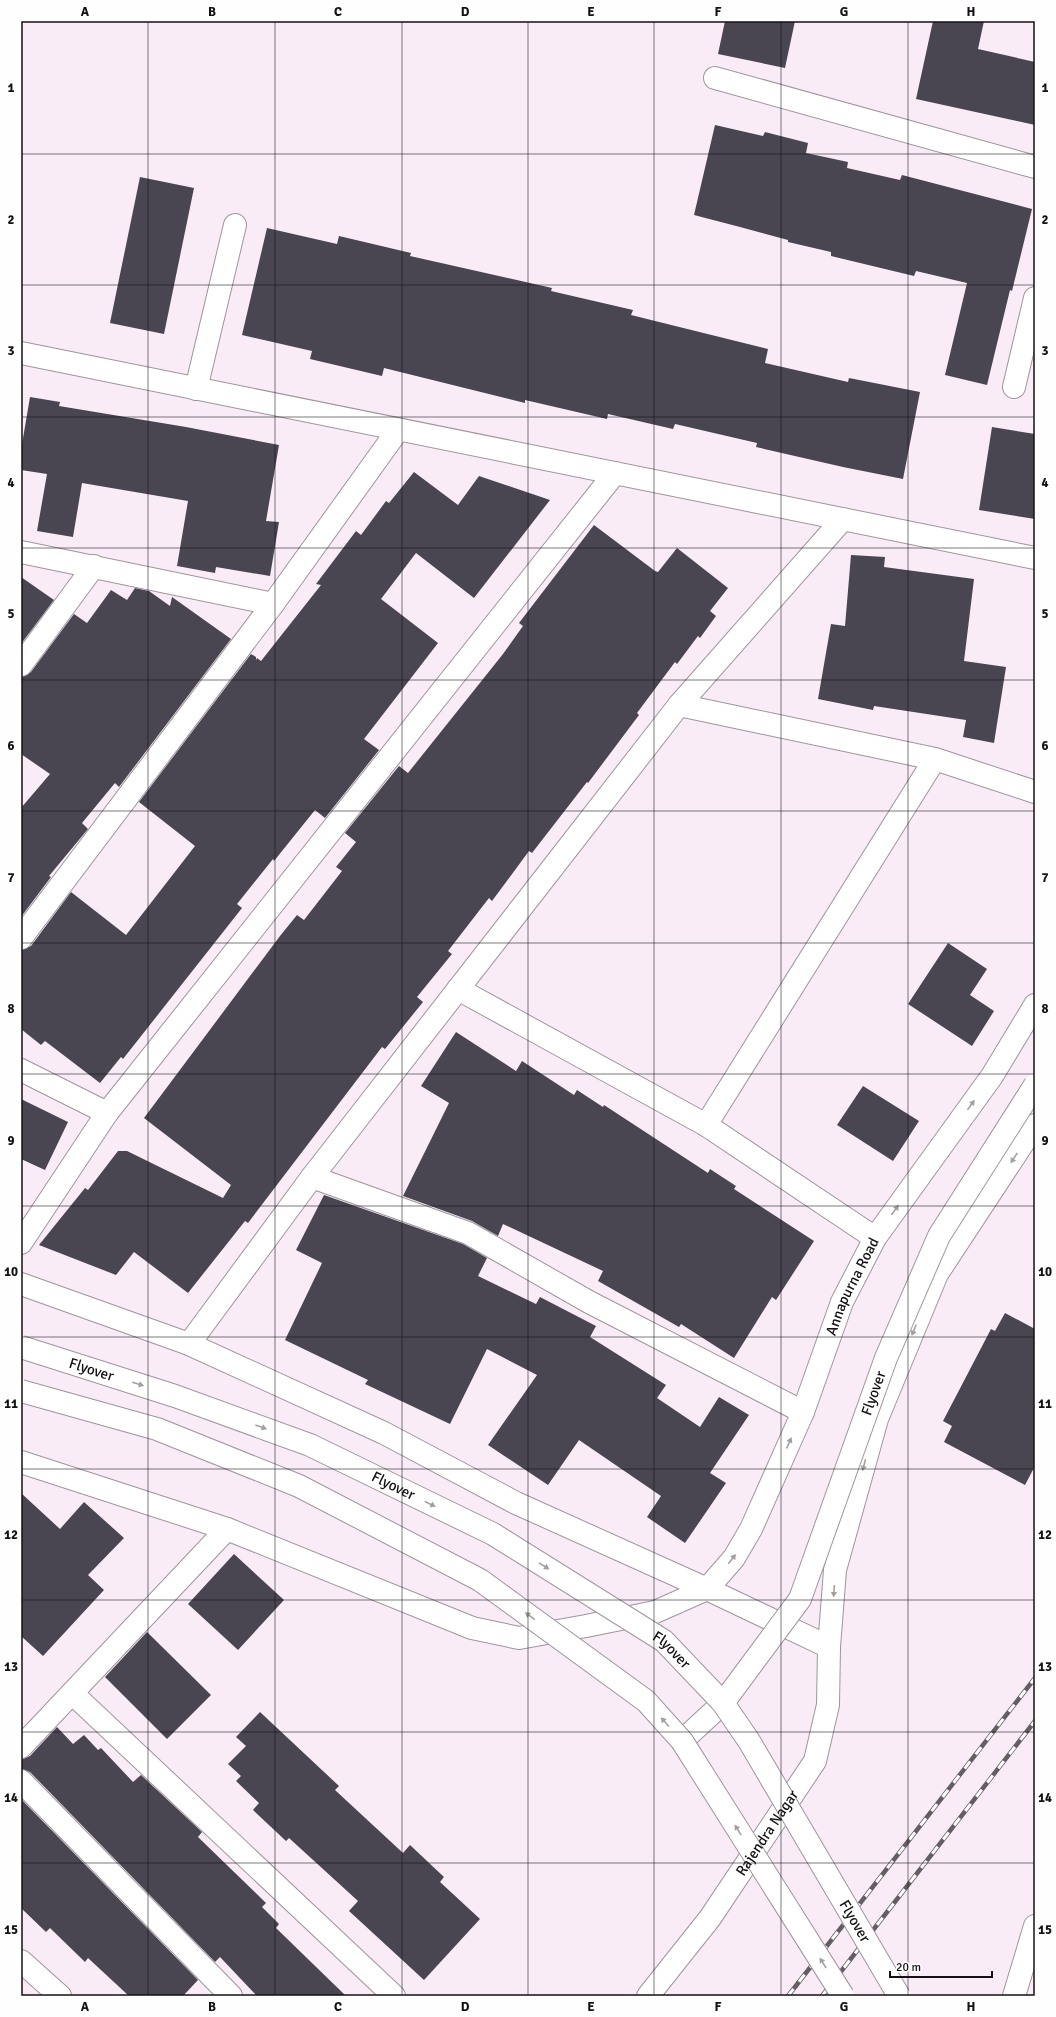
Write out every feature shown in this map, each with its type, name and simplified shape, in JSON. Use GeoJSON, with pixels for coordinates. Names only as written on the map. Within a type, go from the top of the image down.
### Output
{"type":"FeatureCollection","features":[{"type":"Feature","properties":{"kind":"street"},"geometry":{"type":"LineString","coordinates":[[715,78],[1035,167]]}},
{"type":"Feature","properties":{"kind":"street"},"geometry":{"type":"LineString","coordinates":[[196,389],[234,225]]}},
{"type":"Feature","properties":{"kind":"street"},"geometry":{"type":"LineString","coordinates":[[1014,387],[1035,298]]}},
{"type":"Feature","properties":{"kind":"street"},"geometry":{"type":"LineString","coordinates":[[21,353],[1035,558]]}},
{"type":"Feature","properties":{"kind":"street"},"geometry":{"type":"LineString","coordinates":[[21,938],[273,604],[398,430]]}},
{"type":"Feature","properties":{"kind":"street"},"geometry":{"type":"LineString","coordinates":[[21,1243],[107,1113],[615,473]]}},
{"type":"Feature","properties":{"kind":"street"},"geometry":{"type":"LineString","coordinates":[[190,1344],[312,1177],[679,705],[843,519]]}},
{"type":"Feature","properties":{"kind":"street"},"geometry":{"type":"LineString","coordinates":[[21,552],[273,604]]}},
{"type":"Feature","properties":{"kind":"street"},"geometry":{"type":"LineString","coordinates":[[21,665],[94,566]]}},
{"type":"Feature","properties":{"kind":"street"},"geometry":{"type":"LineString","coordinates":[[679,705],[935,760],[1035,792]]}},
{"type":"Feature","properties":{"kind":"street"},"geometry":{"type":"LineString","coordinates":[[706,1125],[935,760]]}},
{"type":"Feature","properties":{"kind":"street"},"geometry":{"type":"LineString","coordinates":[[458,989],[706,1125],[875,1238]]}},
{"type":"Feature","properties":{"kind":"street","name":"Annapurna Road"},"geometry":{"type":"LineString","coordinates":[[707,1588],[734,1558],[751,1529],[803,1412],[842,1302],[875,1238],[992,1076],[1035,1005]]}},
{"type":"Feature","properties":{"kind":"street"},"geometry":{"type":"LineString","coordinates":[[21,1070],[107,1113]]}},
{"type":"Feature","properties":{"kind":"street","name":"Flyover"},"geometry":{"type":"LineString","coordinates":[[682,1741],[723,1703],[800,1599],[886,1358],[939,1236],[1035,1085]]}},
{"type":"Feature","properties":{"kind":"street","name":"Rajendra Nagar"},"geometry":{"type":"LineString","coordinates":[[648,1996],[710,1918],[815,1761],[828,1705],[835,1570],[877,1419],[937,1274],[1035,1125]]}},
{"type":"Feature","properties":{"kind":"street"},"geometry":{"type":"LineString","coordinates":[[312,1177],[468,1233],[589,1302],[803,1412]]}},
{"type":"Feature","properties":{"kind":"street"},"geometry":{"type":"LineString","coordinates":[[21,1284],[190,1344],[384,1433],[516,1503],[707,1588],[830,1647]]}},
{"type":"Feature","properties":{"kind":"street","name":"Flyover"},"geometry":{"type":"LineString","coordinates":[[21,1347],[175,1396],[310,1445],[493,1534],[664,1641],[723,1703],[749,1741],[899,1996]]}},
{"type":"Feature","properties":{"kind":"street"},"geometry":{"type":"LineString","coordinates":[[21,1391],[157,1429],[299,1486],[480,1580],[646,1701],[682,1741],[843,1996]]}},
{"type":"Feature","properties":{"kind":"street"},"geometry":{"type":"LineString","coordinates":[[21,1462],[227,1529],[472,1628],[519,1638],[654,1612],[707,1588]]}},
{"type":"Feature","properties":{"kind":"street"},"geometry":{"type":"LineString","coordinates":[[21,1747],[227,1529]]}},
{"type":"Feature","properties":{"kind":"street"},"geometry":{"type":"LineString","coordinates":[[72,1693],[394,1996]]}},
{"type":"Feature","properties":{"kind":"street"},"geometry":{"type":"LineString","coordinates":[[21,1781],[231,1996]]}},
{"type":"Feature","properties":{"kind":"street"},"geometry":{"type":"LineString","coordinates":[[1014,1996],[1035,1926]]}},
{"type":"Feature","properties":{"kind":"street"},"geometry":{"type":"LineString","coordinates":[[21,1960],[60,1996]]}},
{"type":"Feature","properties":{"kind":"building"},"geometry":{"type":"Polygon","coordinates":[[[725,21],[795,21],[785,68],[718,54],[725,21]]]}},
{"type":"Feature","properties":{"kind":"building"},"geometry":{"type":"Polygon","coordinates":[[[933,21],[984,21],[978,49],[1035,62],[1035,125],[916,99],[933,21]]]}},
{"type":"Feature","properties":{"kind":"building"},"geometry":{"type":"Polygon","coordinates":[[[715,125],[763,136],[765,132],[808,143],[806,153],[848,162],[847,168],[900,180],[902,175],[1032,209],[1012,291],[1010,290],[987,385],[945,375],[967,283],[916,271],[914,276],[831,256],[831,252],[788,242],[788,240],[694,215],[715,125]]]}},
{"type":"Feature","properties":{"kind":"building"},"geometry":{"type":"Polygon","coordinates":[[[140,177],[194,188],[164,334],[110,323],[140,177]]]}},
{"type":"Feature","properties":{"kind":"building"},"geometry":{"type":"Polygon","coordinates":[[[267,228],[337,244],[339,236],[411,253],[410,256],[552,288],[551,291],[633,310],[631,315],[768,349],[765,363],[848,382],[849,378],[920,392],[903,479],[756,447],[757,443],[675,424],[673,429],[608,414],[607,419],[525,400],[525,403],[384,368],[382,376],[310,359],[312,351],[242,335],[267,228]]]}},
{"type":"Feature","properties":{"kind":"building"},"geometry":{"type":"Polygon","coordinates":[[[30,397],[60,402],[59,406],[186,427],[279,445],[266,521],[279,522],[270,576],[216,567],[215,573],[177,566],[188,501],[82,483],[73,537],[37,531],[47,474],[21,470],[21,450],[30,397]]]}},
{"type":"Feature","properties":{"kind":"building"},"geometry":{"type":"Polygon","coordinates":[[[992,427],[1035,434],[1035,519],[979,510],[992,427]]]}},
{"type":"Feature","properties":{"kind":"building"},"geometry":{"type":"Polygon","coordinates":[[[414,472],[458,505],[479,476],[550,500],[474,598],[416,553],[381,599],[438,643],[364,739],[379,750],[325,818],[315,810],[274,861],[273,859],[237,904],[242,908],[123,1059],[121,1057],[100,1083],[45,1041],[41,1045],[21,1029],[21,950],[31,946],[71,892],[126,935],[195,846],[139,802],[251,654],[256,657],[256,660],[257,658],[261,661],[321,585],[316,584],[356,531],[361,535],[386,501],[389,503],[414,472]]]}},
{"type":"Feature","properties":{"kind":"building"},"geometry":{"type":"Polygon","coordinates":[[[594,525],[655,571],[658,572],[677,548],[728,588],[710,611],[716,616],[700,638],[698,636],[677,664],[675,662],[637,713],[639,715],[588,783],[587,782],[532,853],[529,851],[492,901],[489,898],[448,951],[452,954],[417,997],[423,1002],[385,1049],[382,1047],[248,1223],[245,1221],[188,1293],[134,1252],[116,1275],[39,1245],[85,1188],[88,1190],[118,1151],[127,1151],[223,1198],[231,1185],[144,1118],[280,936],[297,915],[304,920],[342,871],[336,867],[356,842],[345,833],[399,766],[408,773],[503,654],[523,626],[519,623],[594,525]]]}},
{"type":"Feature","properties":{"kind":"building"},"geometry":{"type":"Polygon","coordinates":[[[851,555],[885,557],[884,567],[974,579],[964,661],[1006,667],[994,743],[963,737],[966,720],[874,706],[873,710],[818,699],[831,624],[845,626],[851,555]]]}},
{"type":"Feature","properties":{"kind":"building"},"geometry":{"type":"Polygon","coordinates":[[[21,577],[54,600],[21,644],[21,577]]]}},
{"type":"Feature","properties":{"kind":"building"},"geometry":{"type":"Polygon","coordinates":[[[135,588],[149,591],[170,606],[172,597],[231,639],[119,787],[115,783],[82,823],[88,829],[49,876],[51,877],[21,917],[21,808],[50,774],[21,754],[21,677],[31,672],[74,614],[87,623],[111,590],[127,600],[135,588]]]}},
{"type":"Feature","properties":{"kind":"building"},"geometry":{"type":"Polygon","coordinates":[[[948,943],[987,969],[970,995],[994,1011],[972,1046],[908,1004],[948,943]]]}},
{"type":"Feature","properties":{"kind":"building"},"geometry":{"type":"Polygon","coordinates":[[[456,1032],[516,1071],[522,1061],[574,1095],[577,1090],[603,1107],[604,1105],[708,1173],[710,1169],[736,1186],[734,1189],[814,1241],[776,1300],[772,1297],[734,1358],[681,1324],[679,1327],[598,1281],[603,1271],[503,1224],[498,1236],[472,1221],[403,1196],[449,1103],[421,1086],[456,1032]]]}},
{"type":"Feature","properties":{"kind":"building"},"geometry":{"type":"Polygon","coordinates":[[[863,1086],[919,1121],[893,1161],[837,1125],[863,1086]]]}},
{"type":"Feature","properties":{"kind":"building"},"geometry":{"type":"Polygon","coordinates":[[[21,1099],[68,1122],[45,1170],[21,1159],[21,1099]]]}},
{"type":"Feature","properties":{"kind":"building"},"geometry":{"type":"Polygon","coordinates":[[[324,1195],[463,1244],[487,1258],[478,1276],[536,1304],[540,1297],[596,1326],[590,1337],[666,1385],[657,1398],[700,1427],[719,1397],[749,1415],[710,1473],[726,1483],[685,1543],[647,1517],[661,1496],[579,1440],[548,1485],[488,1445],[537,1375],[487,1349],[450,1424],[365,1384],[368,1380],[285,1340],[322,1263],[296,1250],[324,1195]]]}},
{"type":"Feature","properties":{"kind":"building"},"geometry":{"type":"Polygon","coordinates":[[[1005,1313],[1035,1329],[1035,1466],[1025,1485],[944,1442],[952,1426],[943,1421],[991,1329],[995,1331],[1005,1313]]]}},
{"type":"Feature","properties":{"kind":"building"},"geometry":{"type":"Polygon","coordinates":[[[21,1493],[60,1529],[84,1502],[124,1538],[88,1575],[104,1590],[43,1656],[21,1636],[21,1493]]]}},
{"type":"Feature","properties":{"kind":"building"},"geometry":{"type":"Polygon","coordinates":[[[234,1554],[284,1600],[238,1650],[188,1604],[234,1554]]]}},
{"type":"Feature","properties":{"kind":"building"},"geometry":{"type":"Polygon","coordinates":[[[147,1632],[211,1695],[167,1739],[105,1677],[147,1632]]]}},
{"type":"Feature","properties":{"kind":"building"},"geometry":{"type":"Polygon","coordinates":[[[260,1712],[339,1786],[335,1790],[403,1853],[410,1845],[444,1877],[440,1882],[480,1919],[424,1980],[349,1911],[358,1901],[289,1838],[286,1841],[253,1810],[259,1803],[236,1781],[241,1776],[228,1764],[246,1746],[236,1737],[260,1712]]]}},
{"type":"Feature","properties":{"kind":"building"},"geometry":{"type":"Polygon","coordinates":[[[57,1727],[73,1744],[84,1735],[98,1750],[101,1748],[133,1782],[141,1775],[202,1832],[198,1837],[266,1903],[262,1907],[279,1924],[276,1928],[346,1996],[257,1996],[220,1957],[215,1962],[30,1772],[21,1769],[21,1760],[30,1756],[57,1727]]]}},
{"type":"Feature","properties":{"kind":"building"},"geometry":{"type":"Polygon","coordinates":[[[21,1799],[198,1980],[183,1996],[129,1996],[88,1958],[85,1962],[50,1928],[46,1932],[21,1908],[21,1799]]]}},
{"type":"Feature","properties":{"kind":"railway"},"geometry":{"type":"LineString","coordinates":[[788,1996],[1035,1678]]}},
{"type":"Feature","properties":{"kind":"railway"},"geometry":{"type":"LineString","coordinates":[[822,1996],[1035,1721]]}}]}
